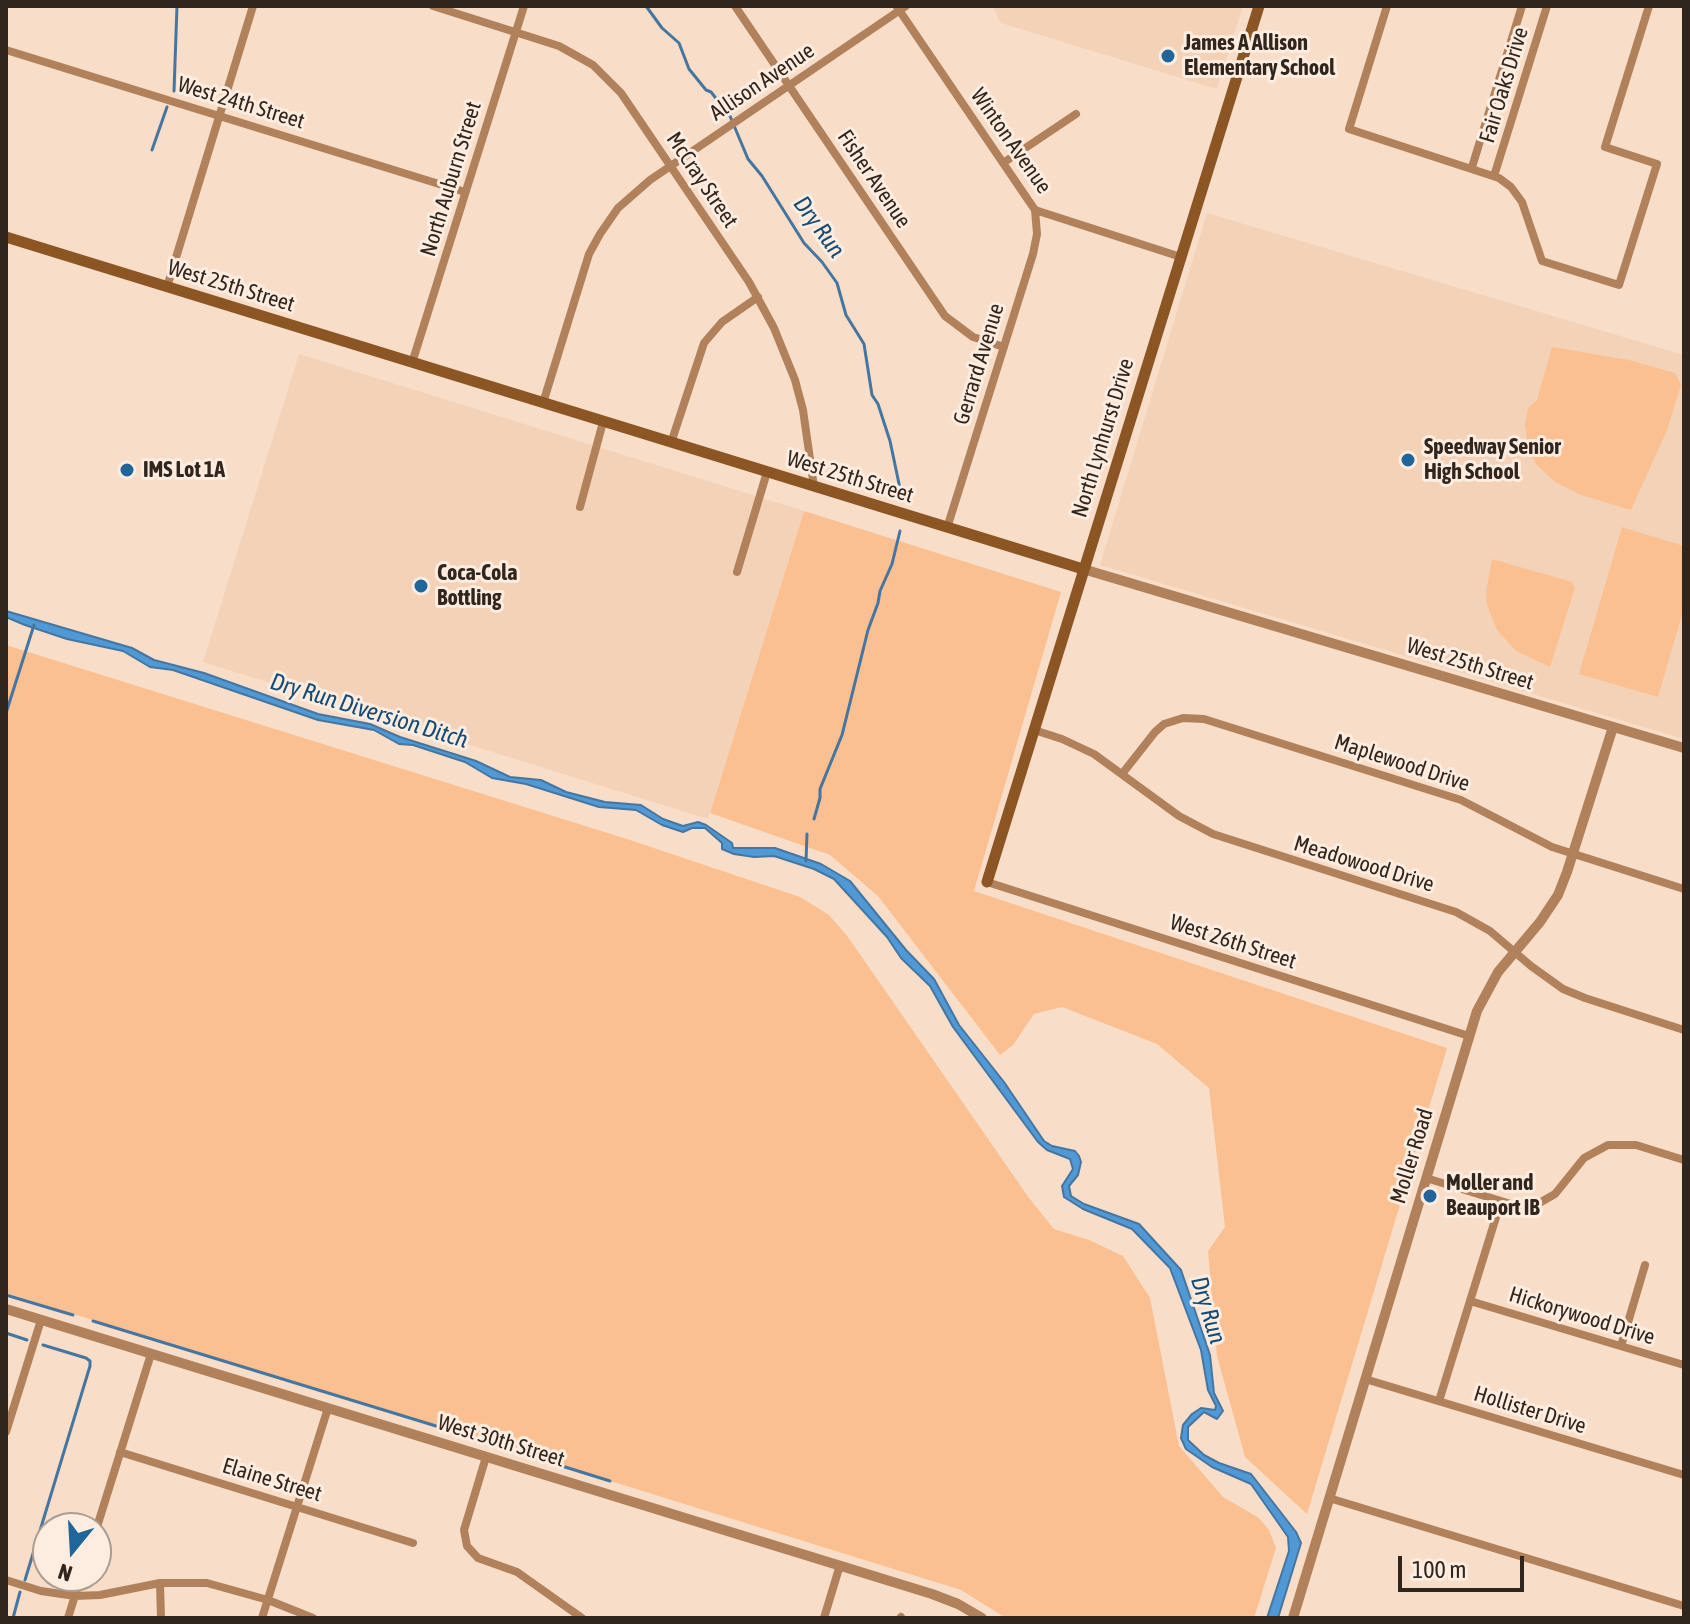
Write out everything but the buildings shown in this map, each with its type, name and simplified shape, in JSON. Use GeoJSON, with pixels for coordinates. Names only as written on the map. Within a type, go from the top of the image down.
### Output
{"type":"FeatureCollection","features":[{"type":"Feature","properties":{"kind":"main road","name":"North Lynhurst Drive"},"geometry":{"type":"LineString","coordinates":[[987,882],[1259,6]]}},
{"type":"Feature","properties":{"kind":"main road","name":"West 25th Street"},"geometry":{"type":"LineString","coordinates":[[6,237],[1083,569]]}},
{"type":"Feature","properties":{"kind":"street"},"geometry":{"type":"LineString","coordinates":[[167,287],[253,6]]}},
{"type":"Feature","properties":{"kind":"street","name":"McCray Street"},"geometry":{"type":"LineString","coordinates":[[433,6],[573,53],[605,75],[628,102],[758,297],[779,340],[797,387],[808,437],[814,487]]}},
{"type":"Feature","properties":{"kind":"street","name":"North Auburn Street"},"geometry":{"type":"LineString","coordinates":[[412,363],[524,6]]}},
{"type":"Feature","properties":{"kind":"street","name":"Fisher Avenue"},"geometry":{"type":"LineString","coordinates":[[735,6],[945,316],[973,337],[1004,347]]}},
{"type":"Feature","properties":{"kind":"street"},"geometry":{"type":"LineString","coordinates":[[1387,6],[1349,129],[1494,176],[1511,187],[1522,202],[1542,261],[1619,285],[1657,164],[1605,147],[1649,6]]}},
{"type":"Feature","properties":{"kind":"street","name":"Fair Oaks Drive"},"geometry":{"type":"LineString","coordinates":[[1472,167],[1522,6]]}},
{"type":"Feature","properties":{"kind":"street","name":"Fair Oaks Drive"},"geometry":{"type":"LineString","coordinates":[[1494,176],[1547,6]]}},
{"type":"Feature","properties":{"kind":"street","name":"Allison Avenue"},"geometry":{"type":"LineString","coordinates":[[543,403],[594,244],[623,202],[671,165],[901,7]]}},
{"type":"Feature","properties":{"kind":"street","name":"Winton Avenue"},"geometry":{"type":"LineString","coordinates":[[901,7],[1035,210],[1181,257]]}},
{"type":"Feature","properties":{"kind":"street","name":"West 24th Street"},"geometry":{"type":"LineString","coordinates":[[6,50],[465,192]]}},
{"type":"Feature","properties":{"kind":"street"},"geometry":{"type":"LineString","coordinates":[[1003,163],[1076,114]]}},
{"type":"Feature","properties":{"kind":"street","name":"Gerrard Avenue"},"geometry":{"type":"LineString","coordinates":[[947,528],[1033,254],[1037,234],[1035,210]]}},
{"type":"Feature","properties":{"kind":"street"},"geometry":{"type":"LineString","coordinates":[[671,443],[696,361],[706,340],[722,322],[758,297]]}},
{"type":"Feature","properties":{"kind":"street"},"geometry":{"type":"LineString","coordinates":[[580,507],[603,422]]}},
{"type":"Feature","properties":{"kind":"street"},"geometry":{"type":"LineString","coordinates":[[737,572],[767,472]]}},
{"type":"Feature","properties":{"kind":"street","name":"West 25th Street"},"geometry":{"type":"LineString","coordinates":[[1083,569],[1684,748]]}},
{"type":"Feature","properties":{"kind":"street","name":"Maplewood Drive"},"geometry":{"type":"LineString","coordinates":[[1122,774],[1164,724],[1187,717],[1204,719],[1461,800],[1482,808],[1534,839],[1684,889]]}},
{"type":"Feature","properties":{"kind":"street","name":"Moller Road"},"geometry":{"type":"LineString","coordinates":[[1293,1618],[1469,1036],[1489,986],[1552,905],[1563,884],[1613,727]]}},
{"type":"Feature","properties":{"kind":"street","name":"Meadowood Drive"},"geometry":{"type":"LineString","coordinates":[[1034,730],[1086,750],[1203,829],[1227,840],[1456,912],[1480,925],[1550,981],[1570,992],[1684,1030]]}},
{"type":"Feature","properties":{"kind":"street","name":"West 26th Street"},"geometry":{"type":"LineString","coordinates":[[987,882],[1469,1036]]}},
{"type":"Feature","properties":{"kind":"street"},"geometry":{"type":"LineString","coordinates":[[1426,1178],[1501,1201],[1526,1205],[1548,1199],[1560,1189],[1584,1158],[1608,1145],[1636,1145],[1684,1160]]}},
{"type":"Feature","properties":{"kind":"street"},"geometry":{"type":"LineString","coordinates":[[1439,1401],[1501,1201]]}},
{"type":"Feature","properties":{"kind":"street"},"geometry":{"type":"LineString","coordinates":[[1621,1346],[1645,1265]]}},
{"type":"Feature","properties":{"kind":"street","name":"Hickorywood Drive"},"geometry":{"type":"LineString","coordinates":[[1470,1301],[1684,1365]]}},
{"type":"Feature","properties":{"kind":"street","name":"West 30th Street"},"geometry":{"type":"LineString","coordinates":[[6,1309],[840,1565],[947,1599],[982,1618]]}},
{"type":"Feature","properties":{"kind":"street"},"geometry":{"type":"LineString","coordinates":[[6,1432],[10,1407],[41,1320]]}},
{"type":"Feature","properties":{"kind":"street"},"geometry":{"type":"LineString","coordinates":[[102,1512],[151,1354]]}},
{"type":"Feature","properties":{"kind":"street","name":"Hollister Drive"},"geometry":{"type":"LineString","coordinates":[[1365,1379],[1684,1475]]}},
{"type":"Feature","properties":{"kind":"street"},"geometry":{"type":"LineString","coordinates":[[262,1618],[328,1408]]}},
{"type":"Feature","properties":{"kind":"street","name":"Elaine Street"},"geometry":{"type":"LineString","coordinates":[[120,1452],[413,1543]]}},
{"type":"Feature","properties":{"kind":"street"},"geometry":{"type":"LineString","coordinates":[[486,1457],[464,1530],[467,1546],[478,1558],[517,1572],[582,1618]]}},
{"type":"Feature","properties":{"kind":"street"},"geometry":{"type":"LineString","coordinates":[[1329,1498],[1684,1606]]}},
{"type":"Feature","properties":{"kind":"street"},"geometry":{"type":"LineString","coordinates":[[824,1618],[840,1565]]}},
{"type":"Feature","properties":{"kind":"street"},"geometry":{"type":"LineString","coordinates":[[6,1580],[47,1592],[75,1596],[104,1594],[160,1583],[216,1585],[268,1600],[313,1618]]}},
{"type":"Feature","properties":{"kind":"street"},"geometry":{"type":"LineString","coordinates":[[160,1583],[161,1618]]}},
{"type":"Feature","properties":{"kind":"street"},"geometry":{"type":"LineString","coordinates":[[68,1618],[76,1592]]}},
{"type":"Feature","properties":{"kind":"shaded area","name":"James A Allison Elementary School"},"geometry":{"type":"Polygon","coordinates":[[[992,6],[1243,6],[1217,89],[1001,23],[992,6]]]}},
{"type":"Feature","properties":{"kind":"shaded area","name":"Speedway Senior High School"},"geometry":{"type":"Polygon","coordinates":[[[1207,213],[1684,355],[1684,739],[1100,565],[1207,213]]]}},
{"type":"Feature","properties":{"kind":"shaded area"},"geometry":{"type":"Polygon","coordinates":[[[1552,347],[1629,360],[1675,373],[1681,385],[1667,430],[1631,510],[1581,495],[1555,482],[1536,464],[1529,451],[1525,425],[1528,408],[1537,400],[1552,347]]]}},
{"type":"Feature","properties":{"kind":"shaded area"},"geometry":{"type":"Polygon","coordinates":[[[299,354],[804,511],[708,819],[203,662],[299,354]]]}},
{"type":"Feature","properties":{"kind":"shaded area"},"geometry":{"type":"Polygon","coordinates":[[[804,511],[1061,592],[974,891],[1447,1048],[1307,1514],[1245,1457],[1217,1356],[1208,1251],[1225,1227],[1209,1088],[1157,1044],[1062,1007],[1034,1014],[1013,1045],[1000,1055],[878,896],[830,855],[710,813],[804,511]]]}},
{"type":"Feature","properties":{"kind":"shaded area"},"geometry":{"type":"Polygon","coordinates":[[[1622,527],[1684,546],[1684,608],[1658,697],[1579,674],[1622,527]]]}},
{"type":"Feature","properties":{"kind":"shaded area"},"geometry":{"type":"Polygon","coordinates":[[[1492,559],[1572,582],[1575,588],[1550,667],[1516,651],[1497,630],[1487,605],[1486,592],[1492,559]]]}},
{"type":"Feature","properties":{"kind":"shaded area"},"geometry":{"type":"Polygon","coordinates":[[[6,645],[627,839],[800,897],[829,915],[848,937],[1029,1198],[1054,1229],[1089,1240],[1123,1256],[1150,1298],[1179,1446],[1223,1497],[1259,1518],[1269,1530],[1276,1548],[1254,1618],[1006,1618],[961,1590],[6,1293],[6,645]]]}},
{"type":"Feature","properties":{"kind":"water","name":"Dry Run"},"geometry":{"type":"Polygon","coordinates":[[[6,611],[132,648],[154,660],[204,673],[318,714],[370,724],[476,761],[510,777],[541,780],[566,792],[605,802],[641,805],[663,819],[683,826],[698,822],[732,843],[733,848],[775,848],[821,864],[850,881],[934,979],[959,1025],[1004,1082],[1044,1141],[1075,1151],[1079,1156],[1078,1175],[1069,1186],[1071,1196],[1084,1204],[1139,1224],[1181,1270],[1210,1355],[1214,1393],[1223,1411],[1217,1419],[1204,1412],[1188,1427],[1188,1440],[1204,1455],[1251,1474],[1296,1532],[1301,1543],[1278,1618],[1267,1618],[1289,1551],[1288,1537],[1251,1484],[1212,1467],[1186,1449],[1181,1438],[1183,1425],[1192,1414],[1201,1408],[1215,1410],[1216,1406],[1208,1390],[1201,1350],[1170,1268],[1132,1229],[1083,1209],[1064,1197],[1062,1186],[1073,1169],[1070,1159],[1047,1150],[1038,1142],[953,1027],[930,986],[901,958],[887,937],[834,879],[774,856],[734,854],[722,849],[722,843],[705,828],[683,832],[662,825],[636,810],[599,807],[526,784],[492,778],[465,762],[413,745],[399,744],[374,730],[318,720],[173,670],[150,667],[123,651],[67,639],[25,625],[6,617],[6,611]]]}},
{"type":"Feature","properties":{"kind":"waterway"},"geometry":{"type":"LineString","coordinates":[[174,91],[177,6]]}},
{"type":"Feature","properties":{"kind":"waterway","name":"Dry Run"},"geometry":{"type":"LineString","coordinates":[[646,6],[662,28],[679,43],[689,69],[730,116],[748,159],[804,243],[837,283],[846,315],[864,344],[872,395],[890,441],[902,498]]}},
{"type":"Feature","properties":{"kind":"waterway"},"geometry":{"type":"LineString","coordinates":[[152,150],[167,107]]}},
{"type":"Feature","properties":{"kind":"waterway","name":"Dry Run"},"geometry":{"type":"LineString","coordinates":[[814,819],[820,789],[842,735],[868,630],[892,564],[900,531]]}},
{"type":"Feature","properties":{"kind":"waterway"},"geometry":{"type":"LineString","coordinates":[[6,713],[34,625]]}},
{"type":"Feature","properties":{"kind":"waterway"},"geometry":{"type":"LineString","coordinates":[[806,861],[807,834]]}},
{"type":"Feature","properties":{"kind":"waterway"},"geometry":{"type":"LineString","coordinates":[[6,1295],[73,1315]]}},
{"type":"Feature","properties":{"kind":"waterway"},"geometry":{"type":"LineString","coordinates":[[93,1321],[436,1426]]}},
{"type":"Feature","properties":{"kind":"waterway"},"geometry":{"type":"LineString","coordinates":[[6,1333],[27,1340]]}},
{"type":"Feature","properties":{"kind":"waterway"},"geometry":{"type":"LineString","coordinates":[[25,1580],[90,1366],[86,1358],[43,1345]]}},
{"type":"Feature","properties":{"kind":"waterway"},"geometry":{"type":"LineString","coordinates":[[456,1433],[610,1481]]}},
{"type":"Feature","properties":{"kind":"waterway"},"geometry":{"type":"LineString","coordinates":[[13,1618],[20,1592]]}},
{"type":"Feature","properties":{"kind":"place","name":"James A Allison Elementary School"},"geometry":{"type":"Point","coordinates":[1168,56]}},
{"type":"Feature","properties":{"kind":"place","name":"Speedway Senior High School"},"geometry":{"type":"Point","coordinates":[1408,460]}},
{"type":"Feature","properties":{"kind":"place","name":"IMS Lot 1A"},"geometry":{"type":"Point","coordinates":[127,470]}},
{"type":"Feature","properties":{"kind":"place","name":"Coca-Cola Bottling"},"geometry":{"type":"Point","coordinates":[421,586]}},
{"type":"Feature","properties":{"kind":"place","name":"Moller and Beauport IB"},"geometry":{"type":"Point","coordinates":[1430,1196]}},
{"type":"Feature","properties":{"kind":"water label","name":"Dry Run Diversion Ditch"},"geometry":{"type":"Point","coordinates":[369,711]}}]}
